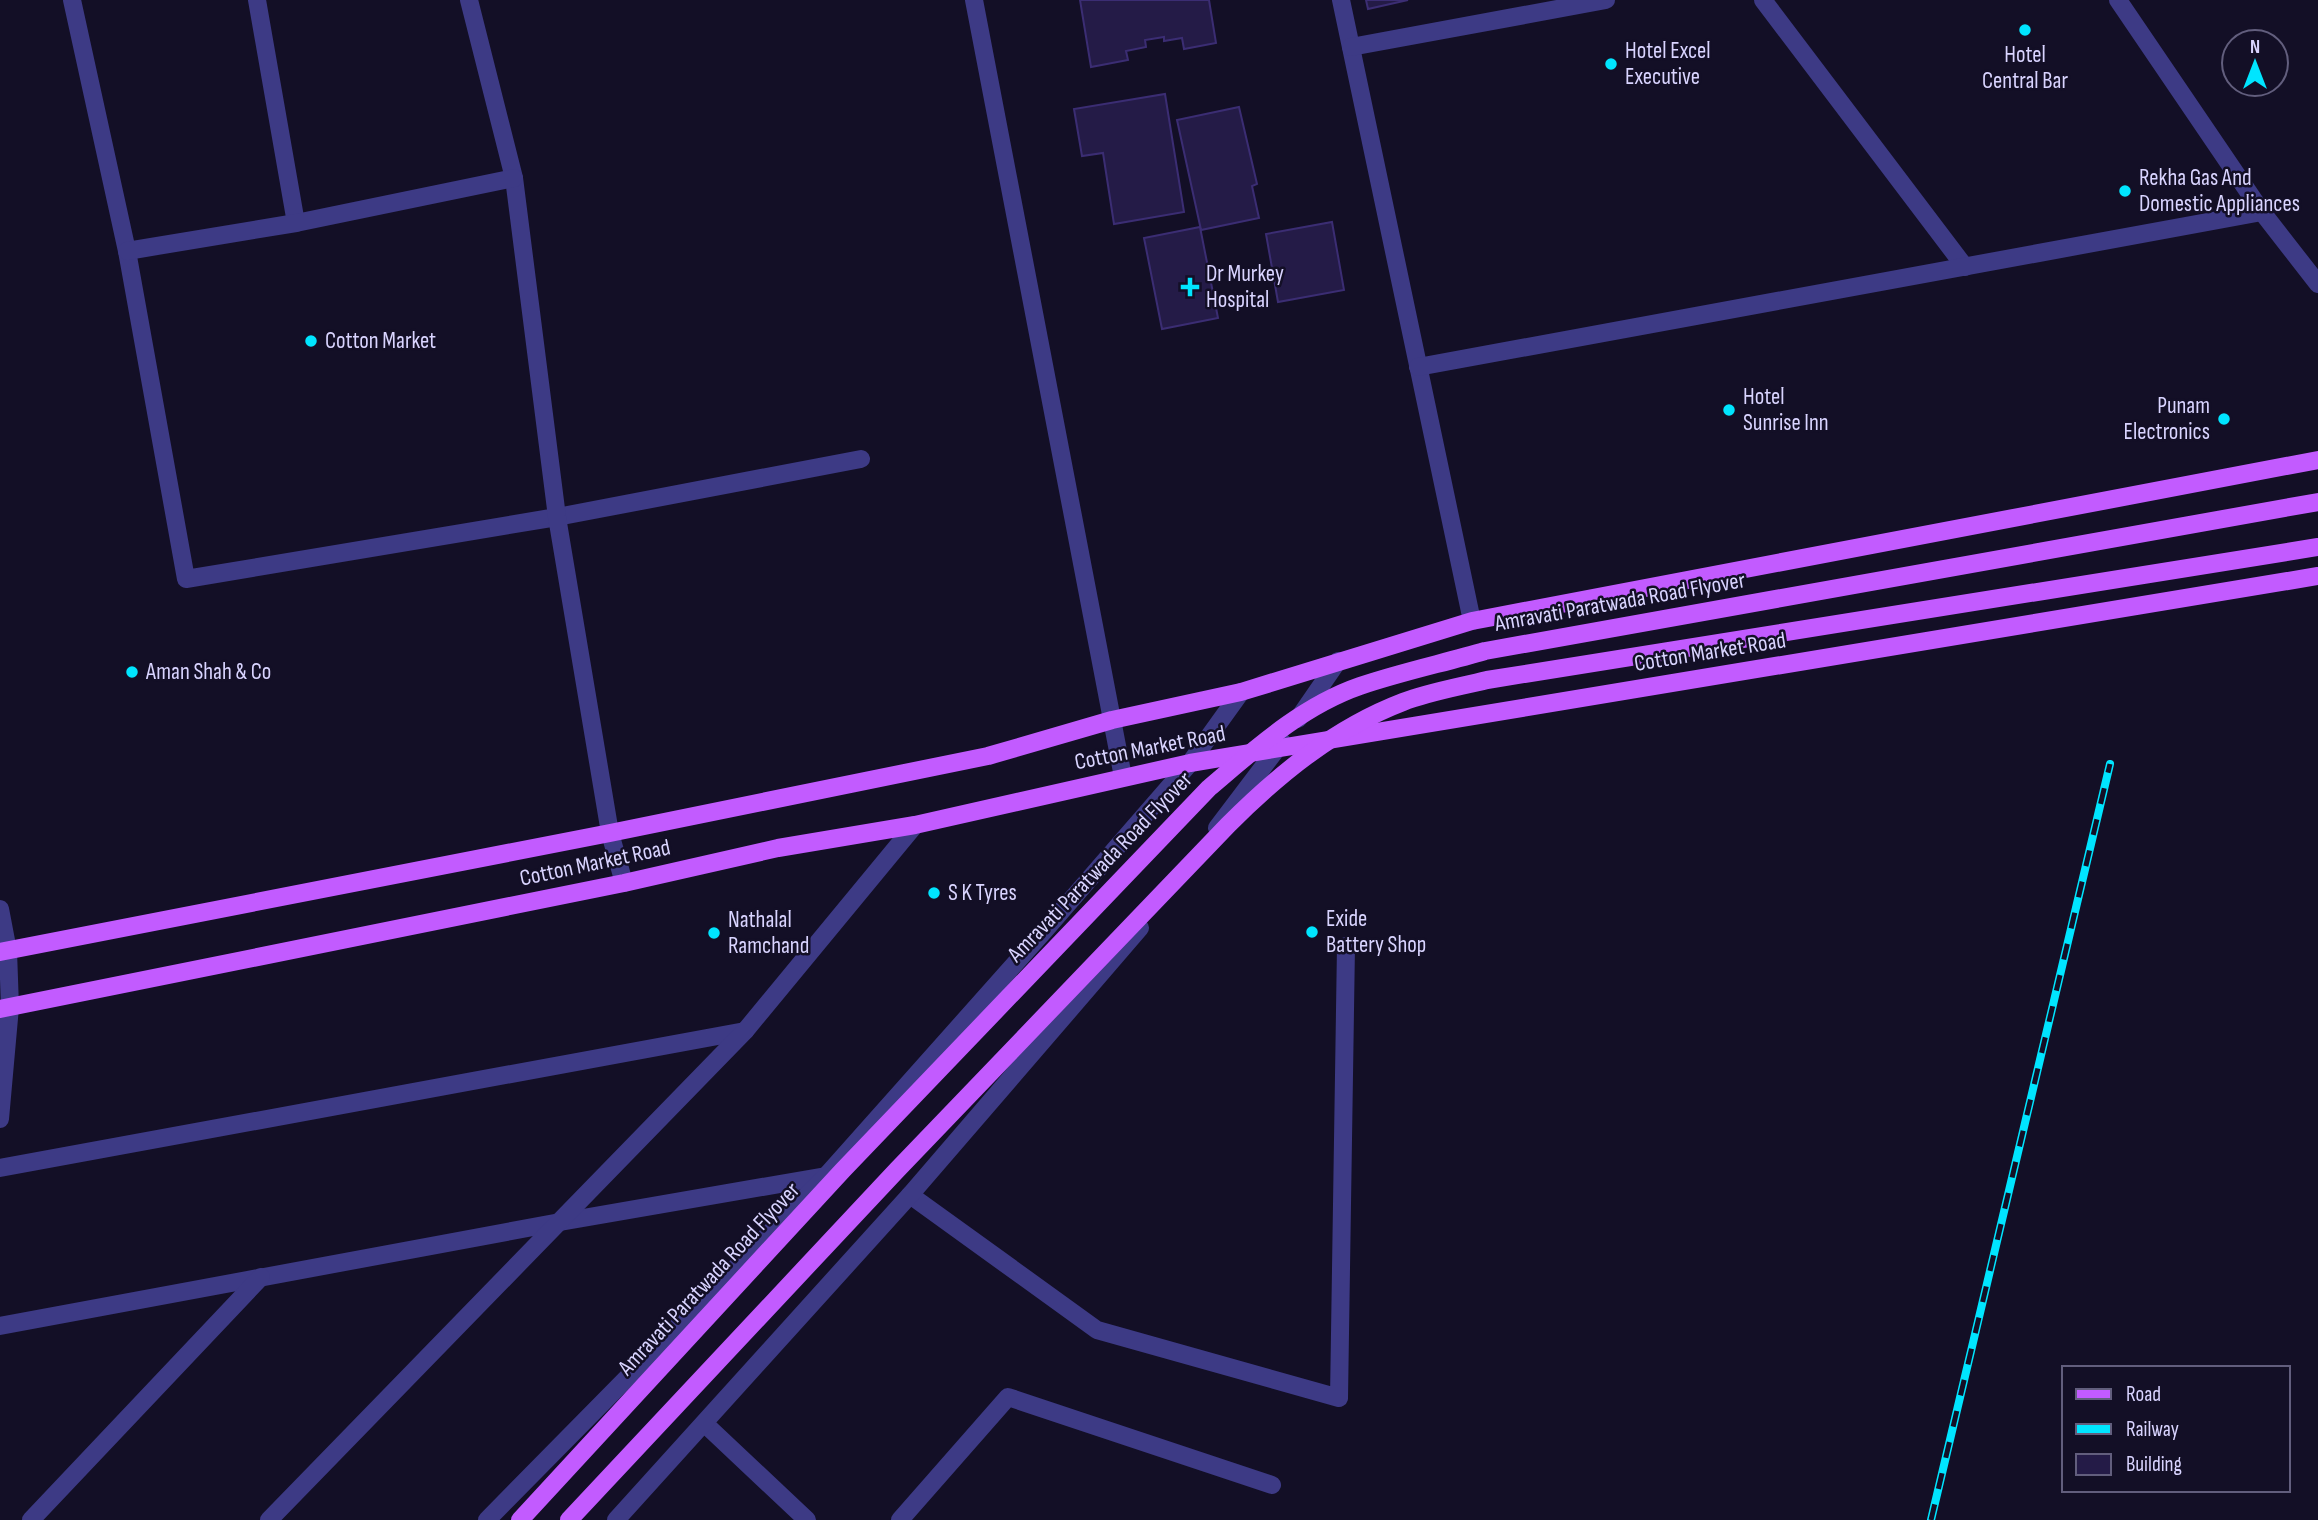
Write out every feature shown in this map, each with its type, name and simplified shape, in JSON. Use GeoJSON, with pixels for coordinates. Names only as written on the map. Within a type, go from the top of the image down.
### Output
{"type":"FeatureCollection","features":[{"type":"Feature","properties":{"kind":"main road","name":"Cotton Market Road"},"geometry":{"type":"LineString","coordinates":[[4,952],[988,756],[1112,720],[1241,692],[1472,621],[2318,460]]}},
{"type":"Feature","properties":{"kind":"main road","name":"Amravati Paratwada Road Flyover"},"geometry":{"type":"LineString","coordinates":[[520,1520],[843,1170],[1209,789],[1271,735],[1318,706],[1359,686],[1485,652],[2318,502]]}},
{"type":"Feature","properties":{"kind":"main road"},"geometry":{"type":"LineString","coordinates":[[569,1520],[897,1170],[1228,825],[1260,793],[1301,759],[1353,725],[1405,701],[1487,680],[2318,547]]}},
{"type":"Feature","properties":{"kind":"main road","name":"Cotton Market Road"},"geometry":{"type":"LineString","coordinates":[[5,1008],[624,883],[778,848],[915,825],[1190,763],[2318,576]]}},
{"type":"Feature","properties":{"kind":"street"},"geometry":{"type":"LineString","coordinates":[[72,0],[127,251],[186,579],[557,517],[861,459]]}},
{"type":"Feature","properties":{"kind":"street"},"geometry":{"type":"LineString","coordinates":[[257,0],[296,223]]}},
{"type":"Feature","properties":{"kind":"street"},"geometry":{"type":"LineString","coordinates":[[469,0],[514,178],[557,517],[610,833],[624,883]]}},
{"type":"Feature","properties":{"kind":"street"},"geometry":{"type":"LineString","coordinates":[[974,0],[1124,777]]}},
{"type":"Feature","properties":{"kind":"street"},"geometry":{"type":"LineString","coordinates":[[1341,0],[1472,621]]}},
{"type":"Feature","properties":{"kind":"street"},"geometry":{"type":"LineString","coordinates":[[1351,47],[1606,0]]}},
{"type":"Feature","properties":{"kind":"street"},"geometry":{"type":"LineString","coordinates":[[1763,0],[1965,267]]}},
{"type":"Feature","properties":{"kind":"street"},"geometry":{"type":"LineString","coordinates":[[2118,0],[2262,212],[2318,284]]}},
{"type":"Feature","properties":{"kind":"street"},"geometry":{"type":"LineString","coordinates":[[127,251],[296,223],[514,178]]}},
{"type":"Feature","properties":{"kind":"street"},"geometry":{"type":"LineString","coordinates":[[1418,367],[2262,212]]}},
{"type":"Feature","properties":{"kind":"street"},"geometry":{"type":"LineString","coordinates":[[616,1520],[910,1195],[1154,911],[1276,750],[1338,661]]}},
{"type":"Feature","properties":{"kind":"street"},"geometry":{"type":"LineString","coordinates":[[487,1520],[826,1176],[1190,763],[1241,692]]}},
{"type":"Feature","properties":{"kind":"street"},"geometry":{"type":"LineString","coordinates":[[269,1520],[745,1031],[915,825]]}},
{"type":"Feature","properties":{"kind":"street"},"geometry":{"type":"LineString","coordinates":[[0,909],[5,1008],[0,1119]]}},
{"type":"Feature","properties":{"kind":"street"},"geometry":{"type":"LineString","coordinates":[[910,1195],[1097,1330],[1339,1398],[1346,946]]}},
{"type":"Feature","properties":{"kind":"street"},"geometry":{"type":"LineString","coordinates":[[0,1168],[745,1031]]}},
{"type":"Feature","properties":{"kind":"street"},"geometry":{"type":"LineString","coordinates":[[0,1326],[826,1176]]}},
{"type":"Feature","properties":{"kind":"street"},"geometry":{"type":"LineString","coordinates":[[31,1520],[261,1277]]}},
{"type":"Feature","properties":{"kind":"street"},"geometry":{"type":"LineString","coordinates":[[900,1520],[1007,1396],[1272,1485]]}},
{"type":"Feature","properties":{"kind":"street"},"geometry":{"type":"LineString","coordinates":[[705,1424],[807,1520]]}},
{"type":"Feature","properties":{"kind":"building"},"geometry":{"type":"Polygon","coordinates":[[[1080,0],[1209,0],[1216,43],[1184,49],[1182,38],[1145,40],[1146,47],[1126,51],[1128,60],[1091,67],[1080,0]]]}},
{"type":"Feature","properties":{"kind":"building"},"geometry":{"type":"Polygon","coordinates":[[[1366,0],[1408,0],[1368,9],[1366,0]]]}},
{"type":"Feature","properties":{"kind":"building"},"geometry":{"type":"Polygon","coordinates":[[[1165,94],[1184,212],[1114,224],[1103,153],[1082,156],[1074,109],[1165,94]]]}},
{"type":"Feature","properties":{"kind":"building"},"geometry":{"type":"Polygon","coordinates":[[[1239,107],[1257,184],[1252,186],[1259,218],[1201,230],[1177,120],[1239,107]]]}},
{"type":"Feature","properties":{"kind":"building"},"geometry":{"type":"Polygon","coordinates":[[[1332,222],[1344,290],[1278,302],[1266,234],[1332,222]]]}},
{"type":"Feature","properties":{"kind":"building"},"geometry":{"type":"Polygon","coordinates":[[[1200,227],[1218,318],[1162,329],[1144,238],[1200,227]]]}},
{"type":"Feature","properties":{"kind":"railway"},"geometry":{"type":"LineString","coordinates":[[1931,1520],[2110,764]]}},
{"type":"Feature","properties":{"kind":"place","name":"Hotel Central Bar"},"geometry":{"type":"Point","coordinates":[2025,30]}},
{"type":"Feature","properties":{"kind":"place","name":"Hotel Excel Executive"},"geometry":{"type":"Point","coordinates":[1611,64]}},
{"type":"Feature","properties":{"kind":"place","name":"Rekha Gas And Domestic Appliances"},"geometry":{"type":"Point","coordinates":[2125,191]}},
{"type":"Feature","properties":{"kind":"place","name":"Dr Murkey Hospital"},"geometry":{"type":"Point","coordinates":[1190,287]}},
{"type":"Feature","properties":{"kind":"place","name":"Cotton Market"},"geometry":{"type":"Point","coordinates":[311,341]}},
{"type":"Feature","properties":{"kind":"place","name":"Hotel Sunrise Inn"},"geometry":{"type":"Point","coordinates":[1729,410]}},
{"type":"Feature","properties":{"kind":"place","name":"Punam Electronics"},"geometry":{"type":"Point","coordinates":[2224,419]}},
{"type":"Feature","properties":{"kind":"place","name":"Aman Shah & Co"},"geometry":{"type":"Point","coordinates":[132,672]}},
{"type":"Feature","properties":{"kind":"place","name":"S K Tyres"},"geometry":{"type":"Point","coordinates":[934,893]}},
{"type":"Feature","properties":{"kind":"place","name":"Exide Battery Shop"},"geometry":{"type":"Point","coordinates":[1312,932]}},
{"type":"Feature","properties":{"kind":"place","name":"Nathalal Ramchand"},"geometry":{"type":"Point","coordinates":[714,933]}}]}
